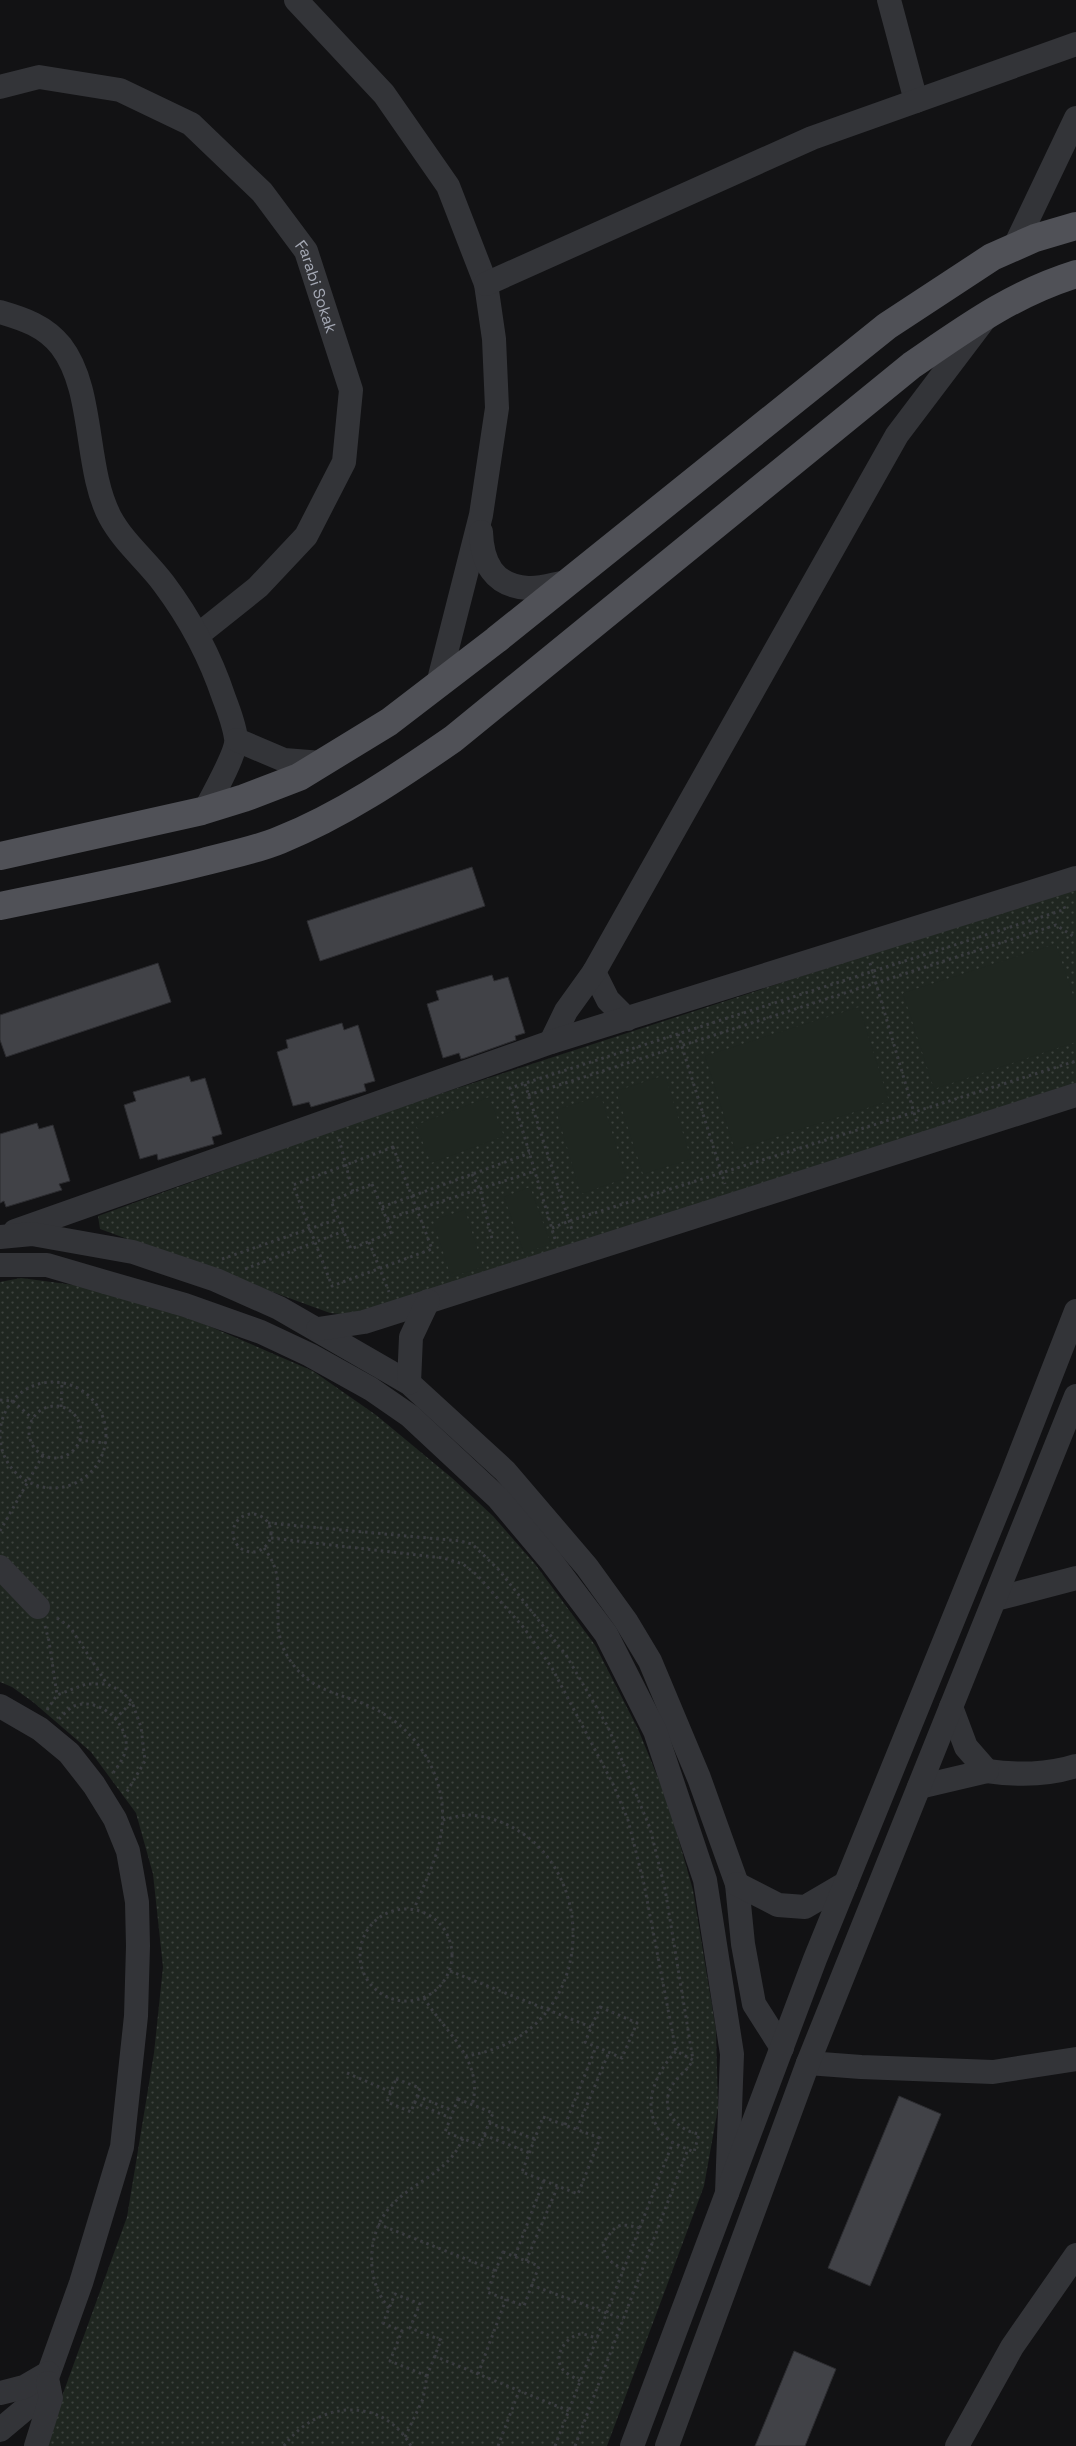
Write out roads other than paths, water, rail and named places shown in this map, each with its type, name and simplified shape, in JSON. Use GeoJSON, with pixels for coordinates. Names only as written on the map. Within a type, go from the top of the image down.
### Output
{"type":"FeatureCollection","features":[{"type":"Feature","properties":{"kind":"main road"},"geometry":{"type":"LineString","coordinates":[[0,856],[205,810],[244,798],[299,777],[389,722],[887,326],[992,257],[1076,226]]}},
{"type":"Feature","properties":{"kind":"main road"},"geometry":{"type":"LineString","coordinates":[[0,906],[140,878],[226,856],[279,840],[339,812],[397,777],[453,739],[912,365],[992,310],[1053,281],[1076,274]]}},
{"type":"Feature","properties":{"kind":"street"},"geometry":{"type":"LineString","coordinates":[[889,0],[916,101]]}},
{"type":"Feature","properties":{"kind":"street"},"geometry":{"type":"LineString","coordinates":[[299,3],[384,94],[448,186],[486,284],[494,339],[497,408],[481,515],[438,684]]}},
{"type":"Feature","properties":{"kind":"street"},"geometry":{"type":"LineString","coordinates":[[486,284],[812,138],[1076,44]]}},
{"type":"Feature","properties":{"kind":"street","name":"Farabi Sokak"},"geometry":{"type":"LineString","coordinates":[[0,87],[39,77],[120,90],[192,124],[262,192],[306,251],[351,390],[344,462],[306,536],[258,587],[198,635]]}},
{"type":"Feature","properties":{"kind":"street"},"geometry":{"type":"LineString","coordinates":[[1014,248],[1076,118]]}},
{"type":"Feature","properties":{"kind":"street"},"geometry":{"type":"LineString","coordinates":[[551,1042],[566,1011],[594,972],[898,435],[992,310]]}},
{"type":"Feature","properties":{"kind":"street"},"geometry":{"type":"LineString","coordinates":[[0,312],[35,322],[61,346],[77,376],[99,483],[109,516],[130,547],[164,584],[198,635],[211,660],[237,740],[221,779],[205,810]]}},
{"type":"Feature","properties":{"kind":"street"},"geometry":{"type":"LineString","coordinates":[[481,515],[482,551],[488,569],[509,584],[528,588],[566,582]]}},
{"type":"Feature","properties":{"kind":"street"},"geometry":{"type":"LineString","coordinates":[[237,740],[284,760],[322,763]]}},
{"type":"Feature","properties":{"kind":"street"},"geometry":{"type":"LineString","coordinates":[[0,1237],[334,1117],[551,1042],[1076,878]]}},
{"type":"Feature","properties":{"kind":"street"},"geometry":{"type":"LineString","coordinates":[[594,972],[608,1000],[627,1019]]}},
{"type":"Feature","properties":{"kind":"street"},"geometry":{"type":"LineString","coordinates":[[318,1329],[364,1322],[1076,1095]]}},
{"type":"Feature","properties":{"kind":"street"},"geometry":{"type":"LineString","coordinates":[[87,1277],[81,1228],[88,1205]]}},
{"type":"Feature","properties":{"kind":"street"},"geometry":{"type":"LineString","coordinates":[[0,1237],[32,1234],[83,1245],[133,1252],[216,1280],[318,1329],[409,1383],[505,1471],[587,1567],[626,1621],[650,1661],[676,1722],[737,1884],[743,1944],[754,2004],[782,2048]]}},
{"type":"Feature","properties":{"kind":"street"},"geometry":{"type":"LineString","coordinates":[[0,1265],[47,1265],[185,1305],[261,1332],[310,1355],[371,1389],[410,1416],[498,1498],[551,1561],[606,1634],[655,1731],[705,1880],[732,2054],[727,2193]]}},
{"type":"Feature","properties":{"kind":"street"},"geometry":{"type":"LineString","coordinates":[[409,1383],[411,1337],[428,1301]]}},
{"type":"Feature","properties":{"kind":"street"},"geometry":{"type":"LineString","coordinates":[[632,2446],[846,1883],[1010,1480],[1076,1311]]}},
{"type":"Feature","properties":{"kind":"street"},"geometry":{"type":"LineString","coordinates":[[667,2446],[808,2063],[1076,1396]]}},
{"type":"Feature","properties":{"kind":"street"},"geometry":{"type":"LineString","coordinates":[[0,1567],[38,1607]]}},
{"type":"Feature","properties":{"kind":"street"},"geometry":{"type":"LineString","coordinates":[[996,1599],[1076,1578]]}},
{"type":"Feature","properties":{"kind":"street"},"geometry":{"type":"LineString","coordinates":[[0,1706],[42,1732],[69,1753],[102,1799],[115,1819],[128,1851],[137,1902],[136,2016],[122,2147],[81,2283],[48,2376],[36,2399],[0,2430]]}},
{"type":"Feature","properties":{"kind":"street"},"geometry":{"type":"LineString","coordinates":[[951,1707],[966,1747],[987,1772]]}},
{"type":"Feature","properties":{"kind":"street"},"geometry":{"type":"LineString","coordinates":[[919,1787],[987,1772],[1036,1772],[1076,1766]]}},
{"type":"Feature","properties":{"kind":"street"},"geometry":{"type":"LineString","coordinates":[[737,1884],[778,1905],[804,1907],[846,1883]]}},
{"type":"Feature","properties":{"kind":"street"},"geometry":{"type":"LineString","coordinates":[[808,2063],[993,2072],[1076,2059]]}},
{"type":"Feature","properties":{"kind":"street"},"geometry":{"type":"LineString","coordinates":[[957,2446],[1012,2347],[1076,2255]]}},
{"type":"Feature","properties":{"kind":"street"},"geometry":{"type":"LineString","coordinates":[[0,2393],[24,2387],[48,2376]]}},
{"type":"Feature","properties":{"kind":"street"},"geometry":{"type":"LineString","coordinates":[[36,2446],[50,2398],[48,2376]]}}]}
